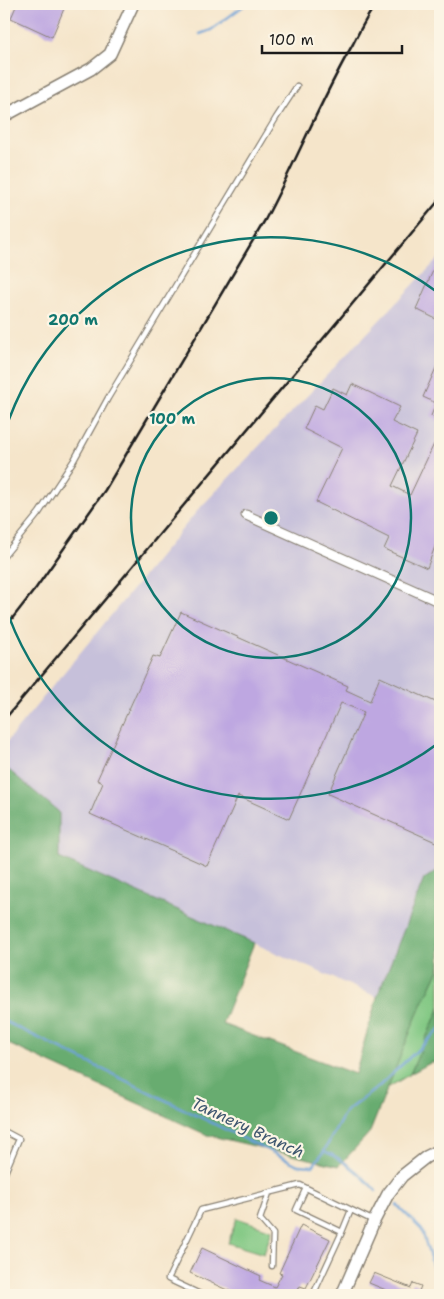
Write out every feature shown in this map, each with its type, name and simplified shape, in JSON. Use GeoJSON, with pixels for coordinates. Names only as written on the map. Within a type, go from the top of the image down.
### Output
{"type":"FeatureCollection","features":[{"type":"Feature","properties":{"kind":"street"},"geometry":{"type":"LineString","coordinates":[[4,116],[91,69],[110,54],[133,4]]}},
{"type":"Feature","properties":{"kind":"street"},"geometry":{"type":"LineString","coordinates":[[246,515],[440,602]]}},
{"type":"Feature","properties":{"kind":"street"},"geometry":{"type":"LineString","coordinates":[[342,1295],[374,1221],[388,1194],[402,1176],[426,1157],[440,1150]]}},
{"type":"Feature","properties":{"kind":"lane"},"geometry":{"type":"LineString","coordinates":[[4,556],[39,513],[74,460],[108,398],[297,86]]}},
{"type":"Feature","properties":{"kind":"lane"},"geometry":{"type":"LineString","coordinates":[[4,1132],[19,1138],[4,1175]]}},
{"type":"Feature","properties":{"kind":"lane"},"geometry":{"type":"LineString","coordinates":[[202,1295],[168,1279],[200,1210],[300,1185],[374,1221]]}},
{"type":"Feature","properties":{"kind":"lane"},"geometry":{"type":"LineString","coordinates":[[306,1188],[296,1210],[342,1232]]}},
{"type":"Feature","properties":{"kind":"lane"},"geometry":{"type":"LineString","coordinates":[[269,1193],[260,1219],[273,1234],[272,1266]]}},
{"type":"Feature","properties":{"kind":"lane"},"geometry":{"type":"LineString","coordinates":[[313,1295],[351,1210]]}},
{"type":"Feature","properties":{"kind":"shaded area"},"geometry":{"type":"Polygon","coordinates":[[[440,257],[440,869],[424,879],[377,997],[58,858],[59,812],[4,766],[4,745],[198,510],[440,257]]]}},
{"type":"Feature","properties":{"kind":"green space"},"geometry":{"type":"Polygon","coordinates":[[[4,766],[59,812],[59,858],[254,943],[222,1024],[355,1074],[377,997],[424,879],[440,869],[440,967],[417,1015],[370,1132],[339,1166],[207,1135],[4,1042],[4,766]]]}},
{"type":"Feature","properties":{"kind":"green space"},"geometry":{"type":"Polygon","coordinates":[[[440,967],[440,1007],[410,1074],[386,1089],[417,1015],[440,967]]]}},
{"type":"Feature","properties":{"kind":"green space"},"geometry":{"type":"Polygon","coordinates":[[[440,1007],[440,1067],[432,1062],[410,1074],[440,1007]]]}},
{"type":"Feature","properties":{"kind":"green space"},"geometry":{"type":"Polygon","coordinates":[[[237,1218],[272,1230],[264,1254],[228,1243],[237,1218]]]}},
{"type":"Feature","properties":{"kind":"building"},"geometry":{"type":"Polygon","coordinates":[[[17,4],[66,4],[52,37],[11,18],[17,4]]]}},
{"type":"Feature","properties":{"kind":"building"},"geometry":{"type":"Polygon","coordinates":[[[440,255],[440,321],[416,309],[440,255]]]}},
{"type":"Feature","properties":{"kind":"building"},"geometry":{"type":"Polygon","coordinates":[[[440,359],[440,423],[431,416],[436,403],[423,397],[440,359]]]}},
{"type":"Feature","properties":{"kind":"building"},"geometry":{"type":"Polygon","coordinates":[[[352,384],[400,407],[392,422],[417,434],[392,486],[410,495],[434,444],[440,446],[440,533],[427,568],[384,549],[389,538],[316,502],[342,448],[304,429],[315,405],[323,409],[333,388],[347,395],[352,384]]]}},
{"type":"Feature","properties":{"kind":"building"},"geometry":{"type":"Polygon","coordinates":[[[181,612],[348,686],[346,690],[370,701],[380,677],[440,704],[440,844],[328,794],[364,712],[341,703],[289,819],[238,796],[207,866],[90,814],[103,783],[97,780],[153,656],[160,658],[181,612]]]}},
{"type":"Feature","properties":{"kind":"building"},"geometry":{"type":"Polygon","coordinates":[[[301,1225],[330,1239],[306,1288],[300,1286],[295,1295],[238,1295],[190,1273],[202,1248],[261,1276],[259,1280],[275,1287],[282,1274],[279,1273],[301,1225]]]}},
{"type":"Feature","properties":{"kind":"building"},"geometry":{"type":"Polygon","coordinates":[[[374,1273],[411,1288],[413,1283],[421,1286],[419,1291],[429,1295],[398,1295],[369,1283],[374,1273]]]}},
{"type":"Feature","properties":{"kind":"waterway"},"geometry":{"type":"LineString","coordinates":[[200,34],[211,30],[246,4]]}},
{"type":"Feature","properties":{"kind":"waterway","name":"Tannery Branch"},"geometry":{"type":"LineString","coordinates":[[4,1021],[298,1165],[313,1166],[324,1151],[346,1111],[377,1088],[440,1029]]}},
{"type":"Feature","properties":{"kind":"waterway"},"geometry":{"type":"LineString","coordinates":[[324,1151],[352,1168],[376,1191]]}},
{"type":"Feature","properties":{"kind":"waterway"},"geometry":{"type":"LineString","coordinates":[[397,1205],[422,1230],[440,1292]]}},
{"type":"Feature","properties":{"kind":"railway"},"geometry":{"type":"LineString","coordinates":[[4,629],[36,588],[105,490],[265,220],[330,87],[376,4]]}},
{"type":"Feature","properties":{"kind":"railway"},"geometry":{"type":"LineString","coordinates":[[4,720],[440,199]]}}]}
